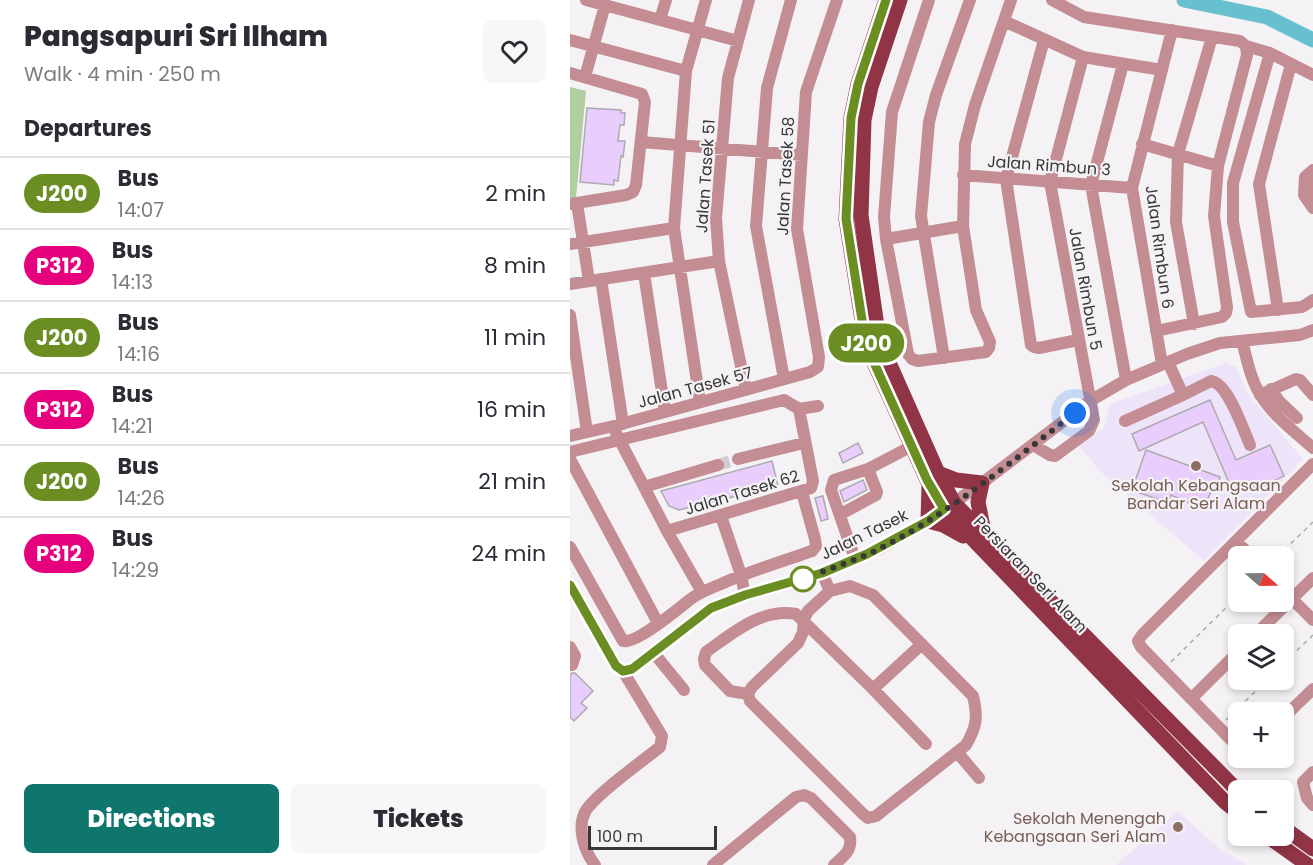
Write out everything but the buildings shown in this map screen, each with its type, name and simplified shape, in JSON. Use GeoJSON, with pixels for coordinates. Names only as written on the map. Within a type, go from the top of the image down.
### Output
{"type":"FeatureCollection","features":[{"type":"Feature","properties":{"kind":"main road","name":"Persiaran Seri Alam"},"geometry":{"type":"LineString","coordinates":[[886,0],[858,84],[851,118],[846,219],[866,345],[912,446],[949,506],[1228,781]]}},
{"type":"Feature","properties":{"kind":"main road","name":"Persiaran Seri Alam"},"geometry":{"type":"LineString","coordinates":[[900,0],[871,87],[864,120],[861,215],[879,340],[933,477]]}},
{"type":"Feature","properties":{"kind":"main road"},"geometry":{"type":"LineString","coordinates":[[933,477],[982,483],[978,502],[983,540],[928,521],[933,477]]}},
{"type":"Feature","properties":{"kind":"main road","name":"Persiaran Seri Alam"},"geometry":{"type":"LineString","coordinates":[[983,540],[1228,804]]}},
{"type":"Feature","properties":{"kind":"main road"},"geometry":{"type":"LineString","coordinates":[[1294,835],[1313,849]]}},
{"type":"Feature","properties":{"kind":"main road"},"geometry":{"type":"LineString","coordinates":[[1281,846],[1308,865]]}},
{"type":"Feature","properties":{"kind":"street"},"geometry":{"type":"LineString","coordinates":[[586,0],[604,5],[623,5],[660,20],[738,41]]}},
{"type":"Feature","properties":{"kind":"street"},"geometry":{"type":"LineString","coordinates":[[660,20],[666,0]]}},
{"type":"Feature","properties":{"kind":"street"},"geometry":{"type":"LineString","coordinates":[[700,402],[674,228],[686,71],[706,0]]}},
{"type":"Feature","properties":{"kind":"street","name":"Jalan Tasek 51"},"geometry":{"type":"LineString","coordinates":[[746,390],[719,261],[716,218],[728,78],[749,0]]}},
{"type":"Feature","properties":{"kind":"street"},"geometry":{"type":"LineString","coordinates":[[784,379],[756,226],[767,88],[791,0]]}},
{"type":"Feature","properties":{"kind":"street","name":"Jalan Tasek 58"},"geometry":{"type":"LineString","coordinates":[[819,357],[797,229],[806,92],[837,0]]}},
{"type":"Feature","properties":{"kind":"street"},"geometry":{"type":"LineString","coordinates":[[929,0],[891,112],[884,217],[886,239],[908,354],[912,359],[918,361],[986,352],[989,348],[990,342],[976,310],[963,226],[965,144],[975,105],[1011,0]]}},
{"type":"Feature","properties":{"kind":"street"},"geometry":{"type":"LineString","coordinates":[[944,358],[921,216],[929,122],[936,95],[970,0]]}},
{"type":"Feature","properties":{"kind":"street"},"geometry":{"type":"LineString","coordinates":[[1052,0],[1084,17],[1240,41],[1246,46],[1270,53],[1313,75]]}},
{"type":"Feature","properties":{"kind":"street"},"geometry":{"type":"LineString","coordinates":[[585,77],[604,5]]}},
{"type":"Feature","properties":{"kind":"street"},"geometry":{"type":"LineString","coordinates":[[1004,21],[1083,57],[1162,70]]}},
{"type":"Feature","properties":{"kind":"street","name":"Jalan Rimbun 6"},"geometry":{"type":"LineString","coordinates":[[1172,30],[1132,188],[1156,331],[1165,363],[1183,395]]}},
{"type":"Feature","properties":{"kind":"street"},"geometry":{"type":"LineString","coordinates":[[1194,324],[1176,222],[1178,154],[1212,37]]}},
{"type":"Feature","properties":{"kind":"street"},"geometry":{"type":"LineString","coordinates":[[570,40],[686,71]]}},
{"type":"Feature","properties":{"kind":"street"},"geometry":{"type":"LineString","coordinates":[[1044,40],[1006,179],[1031,345],[1039,348],[1078,340]]}},
{"type":"Feature","properties":{"kind":"street"},"geometry":{"type":"LineString","coordinates":[[1156,331],[1222,318],[1226,313],[1214,216],[1218,166],[1247,55],[1246,46]]}},
{"type":"Feature","properties":{"kind":"street"},"geometry":{"type":"LineString","coordinates":[[1270,53],[1233,183],[1233,222],[1249,309],[1255,313],[1302,307],[1313,300]]}},
{"type":"Feature","properties":{"kind":"street"},"geometry":{"type":"LineString","coordinates":[[1050,182],[1083,57]]}},
{"type":"Feature","properties":{"kind":"street"},"geometry":{"type":"LineString","coordinates":[[1123,64],[1091,185],[1126,380]]}},
{"type":"Feature","properties":{"kind":"street"},"geometry":{"type":"LineString","coordinates":[[1278,310],[1259,184],[1291,64]]}},
{"type":"Feature","properties":{"kind":"street"},"geometry":{"type":"LineString","coordinates":[[570,73],[642,94],[645,102],[636,185],[633,192],[573,203],[576,243],[595,280],[618,425],[618,439],[702,592]]}},
{"type":"Feature","properties":{"kind":"street"},"geometry":{"type":"LineString","coordinates":[[641,142],[802,155]]}},
{"type":"Feature","properties":{"kind":"street"},"geometry":{"type":"LineString","coordinates":[[1142,144],[1218,166]]}},
{"type":"Feature","properties":{"kind":"street"},"geometry":{"type":"LineString","coordinates":[[1313,170],[1304,179],[1304,195],[1313,208]]}},
{"type":"Feature","properties":{"kind":"street","name":"Jalan Rimbun 3"},"geometry":{"type":"LineString","coordinates":[[963,176],[1132,188]]}},
{"type":"Feature","properties":{"kind":"street","name":"Jalan Rimbun 5"},"geometry":{"type":"LineString","coordinates":[[1033,445],[1055,456],[1089,431],[1094,420],[1050,182]]}},
{"type":"Feature","properties":{"kind":"street"},"geometry":{"type":"LineString","coordinates":[[1313,183],[1313,195]]}},
{"type":"Feature","properties":{"kind":"street"},"geometry":{"type":"LineString","coordinates":[[886,239],[963,226]]}},
{"type":"Feature","properties":{"kind":"street"},"geometry":{"type":"LineString","coordinates":[[576,243],[674,228]]}},
{"type":"Feature","properties":{"kind":"street"},"geometry":{"type":"LineString","coordinates":[[570,284],[719,261]]}},
{"type":"Feature","properties":{"kind":"street"},"geometry":{"type":"LineString","coordinates":[[644,273],[665,412]]}},
{"type":"Feature","properties":{"kind":"street"},"geometry":{"type":"LineString","coordinates":[[570,315],[587,432]]}},
{"type":"Feature","properties":{"kind":"street","name":"Jalan Tasek"},"geometry":{"type":"LineString","coordinates":[[623,671],[632,669],[711,608],[745,595],[822,573],[879,549],[928,521],[1090,401],[1126,380],[1220,343],[1300,335],[1313,330]]}},
{"type":"Feature","properties":{"kind":"street"},"geometry":{"type":"LineString","coordinates":[[1242,341],[1250,373],[1266,392],[1280,418],[1313,448]]}},
{"type":"Feature","properties":{"kind":"street","name":"Jalan Tasek 57"},"geometry":{"type":"LineString","coordinates":[[570,436],[810,372],[818,367],[819,357]]}},
{"type":"Feature","properties":{"kind":"street"},"geometry":{"type":"LineString","coordinates":[[1266,392],[1296,379],[1300,380],[1313,395]]}},
{"type":"Feature","properties":{"kind":"street"},"geometry":{"type":"LineString","coordinates":[[1125,421],[1211,381],[1216,381],[1234,407],[1250,445]]}},
{"type":"Feature","properties":{"kind":"street"},"geometry":{"type":"LineString","coordinates":[[1266,392],[1280,401],[1297,418]]}},
{"type":"Feature","properties":{"kind":"street"},"geometry":{"type":"LineString","coordinates":[[570,452],[784,400],[796,407],[818,406]]}},
{"type":"Feature","properties":{"kind":"street","name":"Jalan Tasek 62"},"geometry":{"type":"LineString","coordinates":[[667,531],[811,488],[813,480],[796,407]]}},
{"type":"Feature","properties":{"kind":"street"},"geometry":{"type":"LineString","coordinates":[[738,459],[804,443]]}},
{"type":"Feature","properties":{"kind":"street"},"geometry":{"type":"LineString","coordinates":[[855,559],[831,490],[831,484],[834,480],[868,469],[912,446]]}},
{"type":"Feature","properties":{"kind":"street"},"geometry":{"type":"LineString","coordinates":[[570,459],[658,623]]}},
{"type":"Feature","properties":{"kind":"street"},"geometry":{"type":"LineString","coordinates":[[644,488],[718,465]]}},
{"type":"Feature","properties":{"kind":"street"},"geometry":{"type":"LineString","coordinates":[[1228,737],[1141,647],[1138,641],[1313,465]]}},
{"type":"Feature","properties":{"kind":"street"},"geometry":{"type":"LineString","coordinates":[[841,514],[876,495],[877,492],[868,469]]}},
{"type":"Feature","properties":{"kind":"street"},"geometry":{"type":"LineString","coordinates":[[570,547],[623,640],[627,642],[702,592],[741,575],[812,551],[816,546],[802,492]]}},
{"type":"Feature","properties":{"kind":"street"},"geometry":{"type":"LineString","coordinates":[[721,516],[741,575],[745,595]]}},
{"type":"Feature","properties":{"kind":"street"},"geometry":{"type":"LineString","coordinates":[[1236,541],[1241,546]]}},
{"type":"Feature","properties":{"kind":"street"},"geometry":{"type":"LineString","coordinates":[[822,573],[830,591]]}},
{"type":"Feature","properties":{"kind":"street"},"geometry":{"type":"LineString","coordinates":[[741,575],[767,589]]}},
{"type":"Feature","properties":{"kind":"street"},"geometry":{"type":"LineString","coordinates":[[729,601],[739,587],[741,575]]}},
{"type":"Feature","properties":{"kind":"street"},"geometry":{"type":"LineString","coordinates":[[1294,591],[1313,578]]}},
{"type":"Feature","properties":{"kind":"street"},"geometry":{"type":"LineString","coordinates":[[570,585],[616,666],[623,671],[662,736],[660,747],[570,822]]}},
{"type":"Feature","properties":{"kind":"street"},"geometry":{"type":"LineString","coordinates":[[850,585],[873,595],[973,696],[977,715],[974,732],[966,745],[876,816],[868,818],[750,701],[748,694],[752,687],[798,643],[808,611],[830,591],[850,585]]}},
{"type":"Feature","properties":{"kind":"street"},"geometry":{"type":"LineString","coordinates":[[1294,601],[1313,620]]}},
{"type":"Feature","properties":{"kind":"street"},"geometry":{"type":"LineString","coordinates":[[1264,624],[1274,612]]}},
{"type":"Feature","properties":{"kind":"street"},"geometry":{"type":"LineString","coordinates":[[748,694],[730,691],[705,665],[706,652],[746,623],[777,613],[796,614],[804,619],[927,744]]}},
{"type":"Feature","properties":{"kind":"street"},"geometry":{"type":"LineString","coordinates":[[873,689],[922,644]]}},
{"type":"Feature","properties":{"kind":"street"},"geometry":{"type":"LineString","coordinates":[[570,647],[575,656],[572,665]]}},
{"type":"Feature","properties":{"kind":"street"},"geometry":{"type":"LineString","coordinates":[[653,652],[684,690]]}},
{"type":"Feature","properties":{"kind":"street"},"geometry":{"type":"LineString","coordinates":[[1191,699],[1228,662]]}},
{"type":"Feature","properties":{"kind":"street"},"geometry":{"type":"LineString","coordinates":[[1294,707],[1313,689]]}},
{"type":"Feature","properties":{"kind":"street"},"geometry":{"type":"LineString","coordinates":[[957,752],[979,778]]}},
{"type":"Feature","properties":{"kind":"street"},"geometry":{"type":"LineString","coordinates":[[1313,772],[1303,782],[1307,798],[1313,805]]}},
{"type":"Feature","properties":{"kind":"street"},"geometry":{"type":"LineString","coordinates":[[713,865],[796,797],[804,795],[811,798],[850,837],[851,846],[847,854],[834,865]]}},
{"type":"Feature","properties":{"kind":"street"},"geometry":{"type":"LineString","coordinates":[[586,809],[582,819],[583,839],[590,859],[595,865]]}},
{"type":"Feature","properties":{"kind":"path"},"geometry":{"type":"LineString","coordinates":[[1288,546],[1313,522]]}},
{"type":"Feature","properties":{"kind":"path"},"geometry":{"type":"LineString","coordinates":[[1163,670],[1228,606]]}},
{"type":"Feature","properties":{"kind":"path"},"geometry":{"type":"LineString","coordinates":[[1294,653],[1313,634]]}},
{"type":"Feature","properties":{"kind":"path"},"geometry":{"type":"LineString","coordinates":[[1218,727],[1257,690]]}},
{"type":"Feature","properties":{"kind":"shaded area","name":"Sekolah Kebangsaan Bandar Seri Alam"},"geometry":{"type":"Polygon","coordinates":[[[1226,363],[1236,367],[1248,394],[1303,459],[1204,561],[1101,472],[1079,446],[1104,427],[1110,404],[1226,363]]]}},
{"type":"Feature","properties":{"kind":"shaded area","name":"Sekolah Menengah Kebangsaan Seri Alam"},"geometry":{"type":"Polygon","coordinates":[[[1178,811],[1214,844],[1246,865],[1116,865],[1178,811]]]}},
{"type":"Feature","properties":{"kind":"green space"},"geometry":{"type":"Polygon","coordinates":[[[570,87],[586,91],[576,198],[570,199],[570,87]]]}},
{"type":"Feature","properties":{"kind":"waterway"},"geometry":{"type":"LineString","coordinates":[[1184,0],[1267,17],[1313,40]]}},
{"type":"Feature","properties":{"kind":"tunnel"},"geometry":{"type":"LineString","coordinates":[[718,465],[738,459]]}},
{"type":"Feature","properties":{"kind":"bus line","name":"J200"},"geometry":{"type":"LineString","coordinates":[[570,585],[616,666],[623,671],[632,669],[711,608],[745,595],[822,573],[879,549],[928,521],[944,509],[927,480],[866,345],[846,219],[851,118],[858,84],[886,0]]}},
{"type":"Feature","properties":{"kind":"place","name":"Sekolah Kebangsaan Bandar Seri Alam"},"geometry":{"type":"Point","coordinates":[1196,466]}},
{"type":"Feature","properties":{"kind":"place","name":"Sekolah Menengah Kebangsaan Seri Alam"},"geometry":{"type":"Point","coordinates":[1178,827]}},
{"type":"Feature","properties":{"kind":"route"},"geometry":{"type":"LineString","coordinates":[[803,579],[879,549],[928,521],[1075,413]]}}]}
